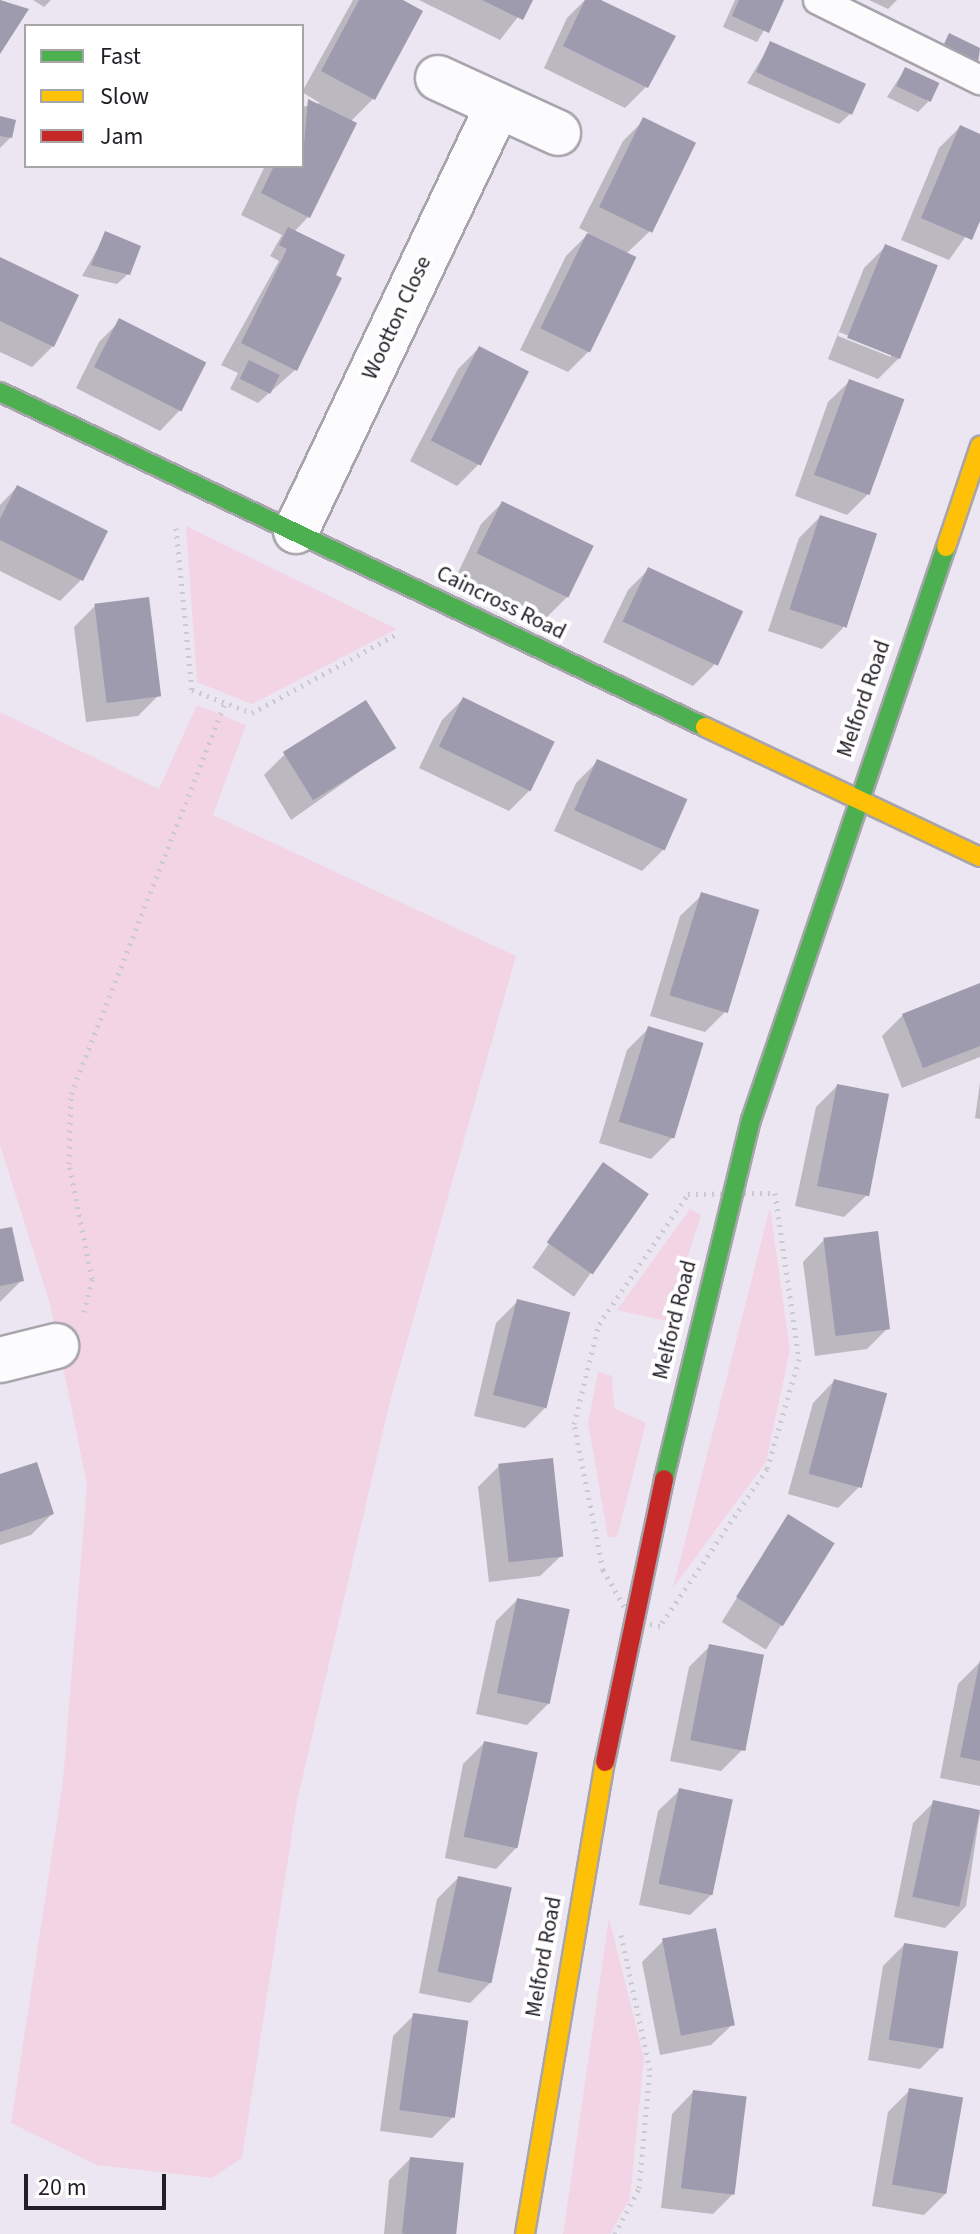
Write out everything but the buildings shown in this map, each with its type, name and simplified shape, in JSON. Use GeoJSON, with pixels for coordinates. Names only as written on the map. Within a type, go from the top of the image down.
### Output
{"type":"FeatureCollection","features":[{"type":"Feature","properties":{"kind":"street"},"geometry":{"type":"LineString","coordinates":[[438,78],[558,133]]}},
{"type":"Feature","properties":{"kind":"street","name":"Wootton Close"},"geometry":{"type":"LineString","coordinates":[[296,531],[498,105]]}},
{"type":"Feature","properties":{"kind":"street","name":"Caincross Road"},"geometry":{"type":"LineString","coordinates":[[0,392],[854,800],[980,857]]}},
{"type":"Feature","properties":{"kind":"street","name":"Melford Road"},"geometry":{"type":"LineString","coordinates":[[525,2234],[581,1879],[691,1350],[751,1120],[854,800],[980,446]]}},
{"type":"Feature","properties":{"kind":"street"},"geometry":{"type":"LineString","coordinates":[[0,1360],[56,1346]]}},
{"type":"Feature","properties":{"kind":"lane"},"geometry":{"type":"LineString","coordinates":[[818,0],[980,80]]}},
{"type":"Feature","properties":{"kind":"path"},"geometry":{"type":"LineString","coordinates":[[190,483],[176,527],[192,690],[252,713],[405,630],[425,593]]}},
{"type":"Feature","properties":{"kind":"path"},"geometry":{"type":"LineString","coordinates":[[56,1346],[81,1323],[92,1279],[69,1164],[71,1094],[225,703]]}},
{"type":"Feature","properties":{"kind":"path"},"geometry":{"type":"LineString","coordinates":[[581,1879],[612,1891],[650,2070],[639,2188],[615,2234]]}},
{"type":"Feature","properties":{"kind":"shaded area"},"geometry":{"type":"Polygon","coordinates":[[[186,526],[397,629],[252,704],[197,682],[186,526]]]}},
{"type":"Feature","properties":{"kind":"shaded area"},"geometry":{"type":"Polygon","coordinates":[[[197,705],[246,725],[213,815],[516,956],[389,1405],[297,1801],[242,2158],[212,2178],[96,2165],[11,2123],[63,1781],[87,1484],[50,1304],[0,1145],[0,712],[159,789],[197,705]]]}},
{"type":"Feature","properties":{"kind":"shaded area"},"geometry":{"type":"Polygon","coordinates":[[[770,1208],[790,1350],[766,1462],[673,1588],[770,1208]]]}},
{"type":"Feature","properties":{"kind":"shaded area"},"geometry":{"type":"Polygon","coordinates":[[[690,1209],[701,1215],[667,1321],[617,1310],[690,1209]]]}},
{"type":"Feature","properties":{"kind":"shaded area"},"geometry":{"type":"Polygon","coordinates":[[[598,1372],[612,1376],[614,1408],[646,1423],[617,1537],[608,1537],[588,1423],[598,1372]]]}},
{"type":"Feature","properties":{"kind":"shaded area"},"geometry":{"type":"Polygon","coordinates":[[[609,1918],[644,2058],[630,2198],[610,2234],[563,2234],[609,1918]]]}},
{"type":"Feature","properties":{"kind":"traffic: fast"},"geometry":{"type":"LineString","coordinates":[[0,392],[705,727]]}},
{"type":"Feature","properties":{"kind":"traffic: fast"},"geometry":{"type":"LineString","coordinates":[[664,1479],[751,1120],[946,547]]}},
{"type":"Feature","properties":{"kind":"traffic: slow"},"geometry":{"type":"LineString","coordinates":[[946,547],[980,446]]}},
{"type":"Feature","properties":{"kind":"traffic: slow"},"geometry":{"type":"LineString","coordinates":[[705,727],[980,857]]}},
{"type":"Feature","properties":{"kind":"traffic: slow"},"geometry":{"type":"LineString","coordinates":[[525,2234],[605,1762]]}},
{"type":"Feature","properties":{"kind":"traffic: jam"},"geometry":{"type":"LineString","coordinates":[[605,1762],[664,1479]]}}]}
